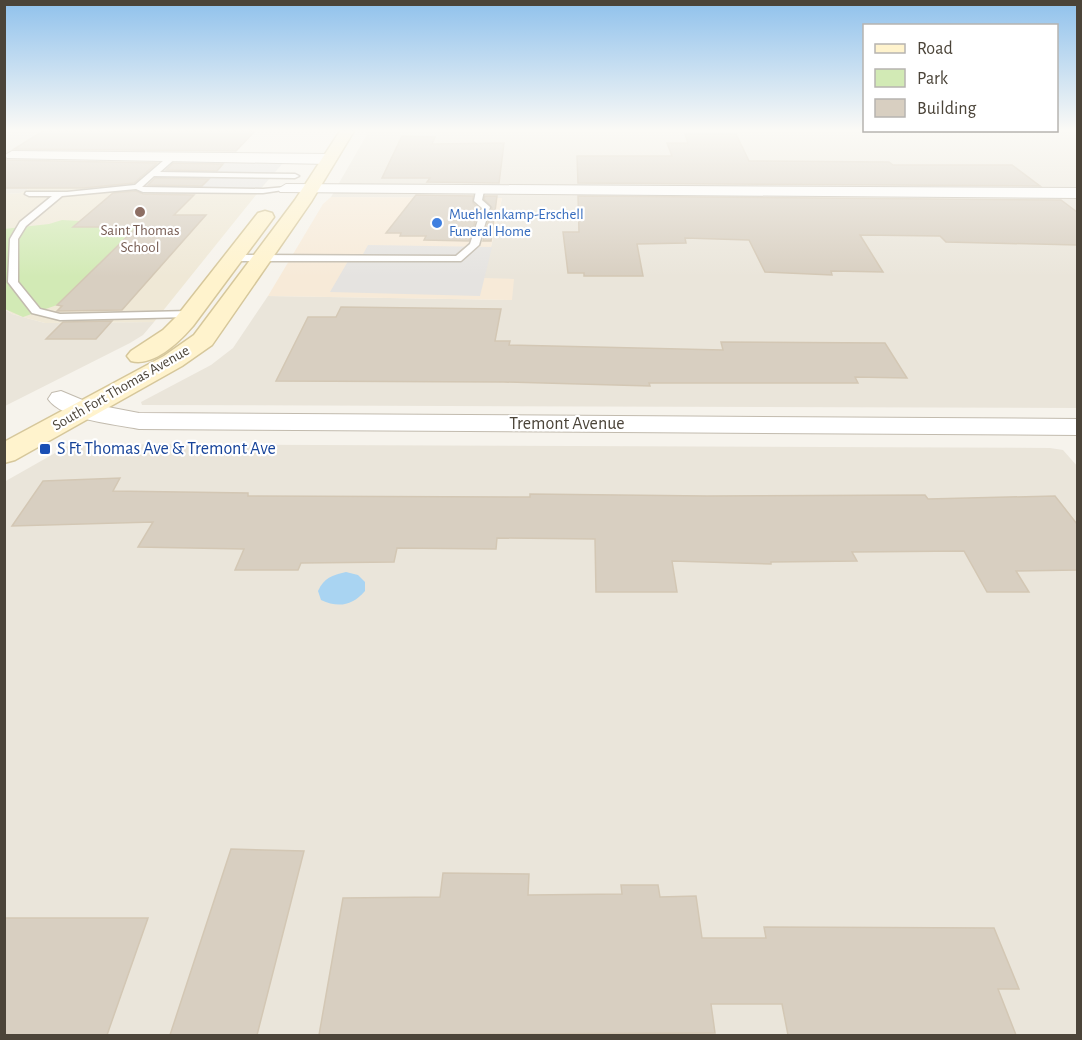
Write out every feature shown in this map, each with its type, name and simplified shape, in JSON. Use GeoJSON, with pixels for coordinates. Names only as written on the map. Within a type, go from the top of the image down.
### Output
{"type":"FeatureCollection","features":[{"type":"Feature","properties":{"kind":"main road","name":"South Fort Thomas Avenue"},"geometry":{"type":"LineString","coordinates":[[4,428],[72,405],[173,361],[203,339],[262,259],[299,180]]}},
{"type":"Feature","properties":{"kind":"main road","name":"South Fort Thomas Avenue"},"geometry":{"type":"LineString","coordinates":[[4,454],[172,335],[234,258],[304,180]]}},
{"type":"Feature","properties":{"kind":"street"},"geometry":{"type":"LineString","coordinates":[[297,185],[480,191],[1077,193]]}},
{"type":"Feature","properties":{"kind":"street","name":"Tremont Avenue"},"geometry":{"type":"LineString","coordinates":[[72,405],[139,421],[1073,432]]}},
{"type":"Feature","properties":{"kind":"lane"},"geometry":{"type":"LineString","coordinates":[[137,187],[146,180]]}},
{"type":"Feature","properties":{"kind":"lane"},"geometry":{"type":"LineString","coordinates":[[225,180],[297,185]]}},
{"type":"Feature","properties":{"kind":"lane"},"geometry":{"type":"LineString","coordinates":[[29,194],[60,194],[137,187],[143,190],[263,191],[297,185]]}},
{"type":"Feature","properties":{"kind":"lane"},"geometry":{"type":"LineString","coordinates":[[234,258],[458,260],[474,245],[486,207],[478,201],[480,191]]}},
{"type":"Feature","properties":{"kind":"lane"},"geometry":{"type":"LineString","coordinates":[[60,194],[23,224],[14,239],[13,282],[36,311],[60,318],[190,314]]}},
{"type":"Feature","properties":{"kind":"shaded area"},"geometry":{"type":"Polygon","coordinates":[[[5,180],[46,180],[21,193],[5,194],[5,180]]]}},
{"type":"Feature","properties":{"kind":"shaded area"},"geometry":{"type":"Polygon","coordinates":[[[46,180],[268,180],[154,322],[45,323],[12,314],[5,309],[5,194],[21,193],[46,180]]]}},
{"type":"Feature","properties":{"kind":"shaded area"},"geometry":{"type":"Polygon","coordinates":[[[142,180],[268,180],[260,189],[131,188],[142,180]]]}},
{"type":"Feature","properties":{"kind":"shaded area"},"geometry":{"type":"Polygon","coordinates":[[[341,180],[1077,180],[1077,408],[142,405],[141,402],[211,365],[233,348],[268,296],[512,300],[484,278],[502,198],[331,197],[341,180]]]}},
{"type":"Feature","properties":{"kind":"shaded area"},"geometry":{"type":"Polygon","coordinates":[[[331,197],[502,198],[484,278],[514,279],[512,300],[268,296],[323,204],[331,197]]]}},
{"type":"Feature","properties":{"kind":"shaded area"},"geometry":{"type":"Polygon","coordinates":[[[368,245],[492,247],[480,296],[330,292],[351,256],[362,256],[368,245]]]}},
{"type":"Feature","properties":{"kind":"shaded area"},"geometry":{"type":"Polygon","coordinates":[[[4,309],[12,314],[45,323],[154,322],[143,335],[130,343],[5,406],[4,309]]]}},
{"type":"Feature","properties":{"kind":"shaded area"},"geometry":{"type":"Polygon","coordinates":[[[71,444],[1050,448],[1063,450],[1078,467],[1077,1035],[5,1035],[4,482],[71,444]]]}},
{"type":"Feature","properties":{"kind":"green space"},"geometry":{"type":"Polygon","coordinates":[[[62,220],[80,221],[74,227],[137,227],[57,305],[23,317],[5,309],[4,229],[49,224],[62,220]]]}},
{"type":"Feature","properties":{"kind":"water"},"geometry":{"type":"Polygon","coordinates":[[[346,572],[358,575],[365,582],[365,591],[350,603],[339,605],[321,600],[318,591],[323,583],[333,576],[346,572]]]}},
{"type":"Feature","properties":{"kind":"building"},"geometry":{"type":"Polygon","coordinates":[[[4,180],[138,180],[134,183],[84,188],[4,188],[4,180]]]}},
{"type":"Feature","properties":{"kind":"building"},"geometry":{"type":"Polygon","coordinates":[[[153,180],[208,180],[202,186],[148,185],[153,180]]]}},
{"type":"Feature","properties":{"kind":"building"},"geometry":{"type":"Polygon","coordinates":[[[429,180],[499,180],[499,183],[427,182],[429,180]]]}},
{"type":"Feature","properties":{"kind":"building"},"geometry":{"type":"Polygon","coordinates":[[[578,180],[1031,180],[1040,186],[578,183],[578,180]]]}},
{"type":"Feature","properties":{"kind":"building"},"geometry":{"type":"Polygon","coordinates":[[[136,191],[143,194],[194,195],[174,215],[206,215],[122,310],[57,311],[62,306],[57,305],[137,227],[73,227],[113,193],[136,191]]]}},
{"type":"Feature","properties":{"kind":"building","name":"Muehlenkamp-Erschell Funeral Home"},"geometry":{"type":"Polygon","coordinates":[[[416,195],[473,196],[473,203],[479,209],[469,241],[424,240],[426,236],[400,236],[401,233],[386,233],[416,195]]]}},
{"type":"Feature","properties":{"kind":"building"},"geometry":{"type":"Polygon","coordinates":[[[485,196],[497,196],[491,241],[483,241],[492,208],[484,199],[485,196]]]}},
{"type":"Feature","properties":{"kind":"building"},"geometry":{"type":"Polygon","coordinates":[[[578,196],[1061,200],[1077,212],[1077,245],[946,242],[940,236],[860,235],[883,272],[831,271],[832,275],[765,272],[749,240],[685,238],[686,243],[637,244],[643,276],[584,276],[584,273],[568,273],[563,232],[579,232],[578,196]]]}},
{"type":"Feature","properties":{"kind":"building"},"geometry":{"type":"Polygon","coordinates":[[[341,307],[501,309],[495,341],[510,341],[509,345],[723,350],[721,342],[885,343],[907,378],[855,377],[858,383],[649,383],[650,386],[504,382],[276,381],[308,317],[336,317],[341,307]]]}},
{"type":"Feature","properties":{"kind":"building"},"geometry":{"type":"Polygon","coordinates":[[[112,321],[96,339],[46,339],[63,322],[112,321]]]}},
{"type":"Feature","properties":{"kind":"building"},"geometry":{"type":"Polygon","coordinates":[[[120,478],[113,491],[248,493],[248,496],[925,495],[928,499],[1055,496],[1077,524],[1077,570],[1016,571],[1029,592],[987,592],[964,551],[852,552],[857,561],[771,562],[771,564],[672,561],[677,592],[596,592],[595,539],[497,538],[496,549],[397,548],[394,562],[301,563],[298,570],[235,570],[244,549],[138,547],[153,522],[12,526],[43,481],[120,478]]]}},
{"type":"Feature","properties":{"kind":"building"},"geometry":{"type":"Polygon","coordinates":[[[231,849],[304,851],[257,1035],[170,1035],[231,849]]]}},
{"type":"Feature","properties":{"kind":"building"},"geometry":{"type":"Polygon","coordinates":[[[443,873],[529,874],[528,895],[622,894],[621,885],[658,885],[660,897],[696,896],[702,938],[766,938],[764,927],[994,928],[1019,989],[998,989],[1016,1035],[788,1035],[782,1004],[711,1004],[715,1033],[319,1035],[343,898],[440,897],[443,873]]]}},
{"type":"Feature","properties":{"kind":"building"},"geometry":{"type":"Polygon","coordinates":[[[4,918],[148,918],[107,1035],[4,1035],[4,918]]]}},
{"type":"Feature","properties":{"kind":"place","name":"Saint Thomas School"},"geometry":{"type":"Point","coordinates":[140,212]}},
{"type":"Feature","properties":{"kind":"place","name":"Muehlenkamp-Erschell Funeral Home"},"geometry":{"type":"Point","coordinates":[437,223]}},
{"type":"Feature","properties":{"kind":"place","name":"S Ft Thomas Ave & Tremont Ave"},"geometry":{"type":"Point","coordinates":[45,449]}}]}
